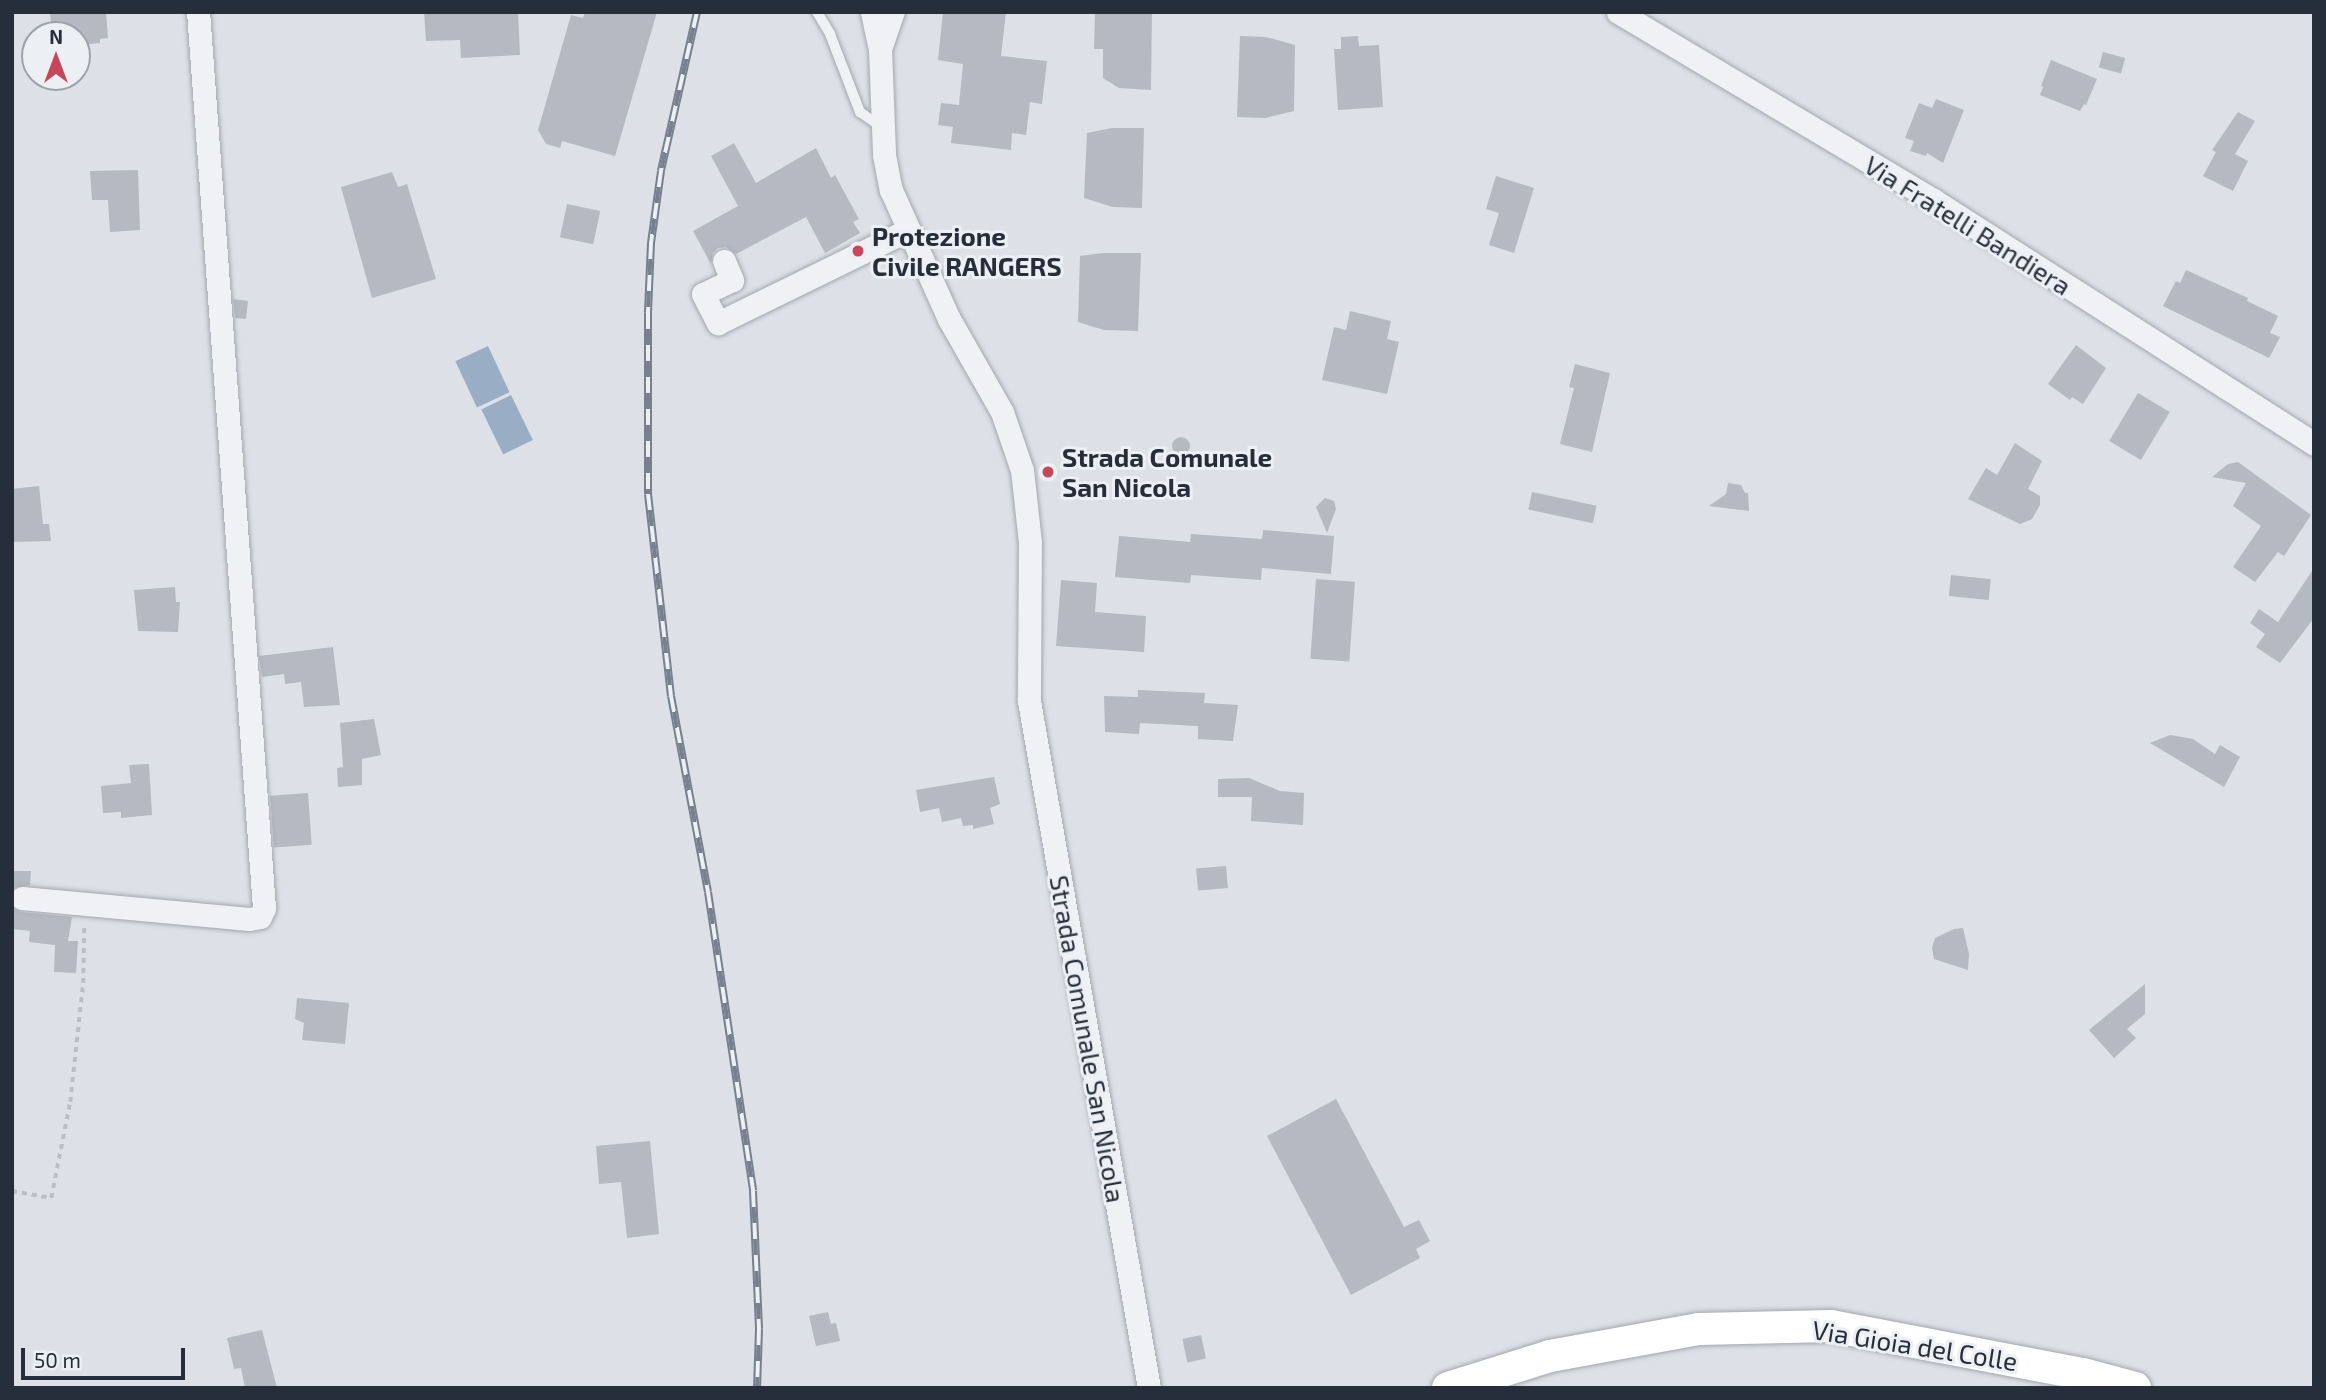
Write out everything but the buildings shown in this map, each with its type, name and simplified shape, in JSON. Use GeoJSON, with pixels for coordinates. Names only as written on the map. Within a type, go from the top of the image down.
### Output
{"type":"FeatureCollection","features":[{"type":"Feature","properties":{"kind":"main road","name":"Via Gioia del Colle"},"geometry":{"type":"LineString","coordinates":[[1448,1388],[1549,1356],[1699,1329],[1831,1326],[2083,1374],[2136,1388]]}},
{"type":"Feature","properties":{"kind":"street"},"geometry":{"type":"LineString","coordinates":[[22,898],[249,919],[260,917],[264,908],[198,12]]}},
{"type":"Feature","properties":{"kind":"street"},"geometry":{"type":"LineString","coordinates":[[873,12],[880,49]]}},
{"type":"Feature","properties":{"kind":"street"},"geometry":{"type":"LineString","coordinates":[[880,49],[892,12]]}},
{"type":"Feature","properties":{"kind":"street","name":"Via Fratelli Bandiera"},"geometry":{"type":"LineString","coordinates":[[1618,12],[1933,200],[2314,444]]}},
{"type":"Feature","properties":{"kind":"street","name":"Strada Comunale San Nicola"},"geometry":{"type":"LineString","coordinates":[[880,49],[881,127],[891,190],[949,319],[1002,412],[1021,470],[1030,542],[1029,701],[1149,1388]]}},
{"type":"Feature","properties":{"kind":"street"},"geometry":{"type":"LineString","coordinates":[[724,261],[732,280],[703,294],[718,324],[908,230]]}},
{"type":"Feature","properties":{"kind":"lane"},"geometry":{"type":"LineString","coordinates":[[817,12],[830,34],[860,112],[881,127]]}},
{"type":"Feature","properties":{"kind":"path"},"geometry":{"type":"LineString","coordinates":[[12,1191],[51,1198],[70,1102],[83,984],[85,904]]}},
{"type":"Feature","properties":{"kind":"water"},"geometry":{"type":"Polygon","coordinates":[[[488,346],[510,392],[477,407],[455,361],[488,346]]]}},
{"type":"Feature","properties":{"kind":"water"},"geometry":{"type":"Polygon","coordinates":[[[511,395],[533,440],[503,454],[481,409],[511,395]]]}},
{"type":"Feature","properties":{"kind":"railway"},"geometry":{"type":"LineString","coordinates":[[697,12],[661,171],[651,243],[648,313],[648,494],[671,696],[708,892],[753,1191],[759,1329],[757,1388]]}},
{"type":"Feature","properties":{"kind":"place","name":"Protezione Civile RANGERS"},"geometry":{"type":"Point","coordinates":[858,251]}},
{"type":"Feature","properties":{"kind":"place","name":"Strada Comunale San Nicola"},"geometry":{"type":"Point","coordinates":[1048,472]}}]}
